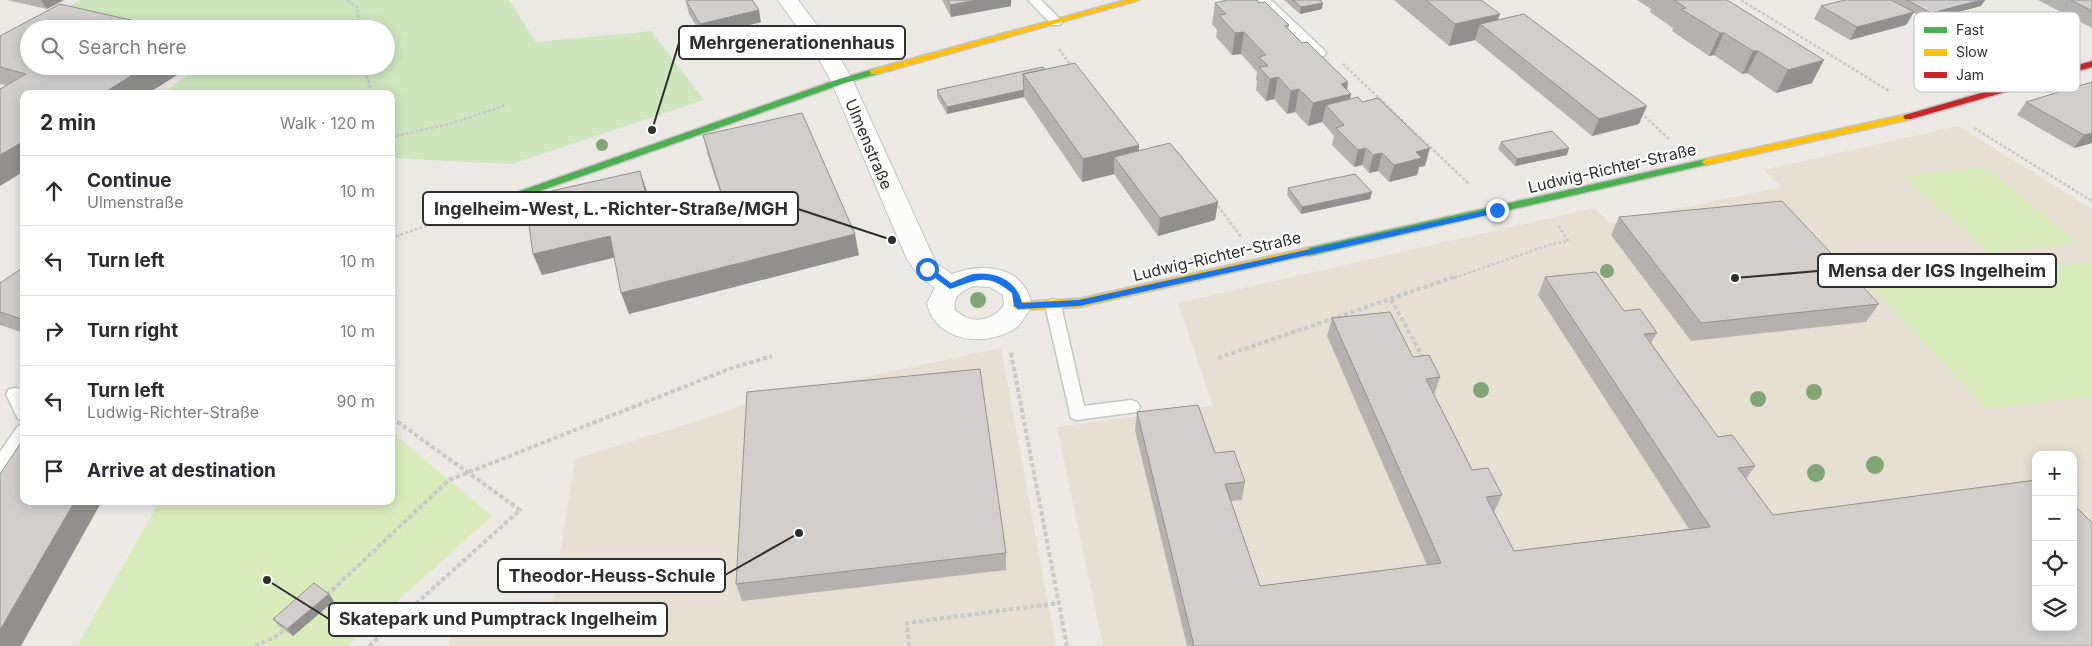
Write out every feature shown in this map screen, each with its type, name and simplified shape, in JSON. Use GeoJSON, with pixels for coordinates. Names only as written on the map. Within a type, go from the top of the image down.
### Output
{"type":"FeatureCollection","features":[{"type":"Feature","properties":{"kind":"street","name":"Ulmenstraße"},"geometry":{"type":"LineString","coordinates":[[788,0],[825,51],[842,81],[920,259],[927,269],[950,286]]}},
{"type":"Feature","properties":{"kind":"street"},"geometry":{"type":"LineString","coordinates":[[510,198],[842,81],[1136,0]]}},
{"type":"Feature","properties":{"kind":"street","name":"Ludwig-Richter-Straße"},"geometry":{"type":"LineString","coordinates":[[1012,314],[1079,303],[1544,200],[1925,113],[1996,92]]}},
{"type":"Feature","properties":{"kind":"street"},"geometry":{"type":"LineString","coordinates":[[973,277],[995,278],[1007,283],[1016,292],[1012,314],[998,327],[978,330],[954,324],[945,317],[941,307],[943,295],[950,286],[973,277]]}},
{"type":"Feature","properties":{"kind":"lane"},"geometry":{"type":"LineString","coordinates":[[1034,0],[1056,22]]}},
{"type":"Feature","properties":{"kind":"lane"},"geometry":{"type":"LineString","coordinates":[[1264,0],[1320,53]]}},
{"type":"Feature","properties":{"kind":"lane"},"geometry":{"type":"LineString","coordinates":[[1053,306],[1077,412],[1131,407]]}},
{"type":"Feature","properties":{"kind":"lane"},"geometry":{"type":"LineString","coordinates":[[15,394],[20,405]]}},
{"type":"Feature","properties":{"kind":"lane"},"geometry":{"type":"LineString","coordinates":[[0,467],[20,437]]}},
{"type":"Feature","properties":{"kind":"path"},"geometry":{"type":"LineString","coordinates":[[347,0],[357,7],[359,20]]}},
{"type":"Feature","properties":{"kind":"path"},"geometry":{"type":"LineString","coordinates":[[1742,0],[1925,113]]}},
{"type":"Feature","properties":{"kind":"path"},"geometry":{"type":"LineString","coordinates":[[1042,26],[1076,72]]}},
{"type":"Feature","properties":{"kind":"path"},"geometry":{"type":"LineString","coordinates":[[1320,53],[1341,62],[1497,210]]}},
{"type":"Feature","properties":{"kind":"path"},"geometry":{"type":"LineString","coordinates":[[367,75],[371,90]]}},
{"type":"Feature","properties":{"kind":"path"},"geometry":{"type":"LineString","coordinates":[[395,135],[449,124],[506,105]]}},
{"type":"Feature","properties":{"kind":"path"},"geometry":{"type":"LineString","coordinates":[[1941,108],[2092,201]]}},
{"type":"Feature","properties":{"kind":"path"},"geometry":{"type":"LineString","coordinates":[[1638,111],[1655,128],[1701,164]]}},
{"type":"Feature","properties":{"kind":"path"},"geometry":{"type":"LineString","coordinates":[[1170,157],[1180,154],[1191,170]]}},
{"type":"Feature","properties":{"kind":"path"},"geometry":{"type":"LineString","coordinates":[[395,237],[510,198]]}},
{"type":"Feature","properties":{"kind":"path"},"geometry":{"type":"LineString","coordinates":[[1214,200],[1261,262]]}},
{"type":"Feature","properties":{"kind":"path"},"geometry":{"type":"LineString","coordinates":[[1218,358],[1549,245],[1568,242],[1544,200]]}},
{"type":"Feature","properties":{"kind":"path"},"geometry":{"type":"LineString","coordinates":[[1391,299],[1426,364]]}},
{"type":"Feature","properties":{"kind":"path"},"geometry":{"type":"LineString","coordinates":[[1012,314],[1067,646]]}},
{"type":"Feature","properties":{"kind":"path"},"geometry":{"type":"LineString","coordinates":[[320,601],[449,480],[729,368],[772,356]]}},
{"type":"Feature","properties":{"kind":"path"},"geometry":{"type":"LineString","coordinates":[[369,646],[520,510],[395,419]]}},
{"type":"Feature","properties":{"kind":"path"},"geometry":{"type":"LineString","coordinates":[[909,646],[907,623],[1059,603]]}},
{"type":"Feature","properties":{"kind":"path"},"geometry":{"type":"LineString","coordinates":[[255,646],[275,637],[290,625]]}},
{"type":"Feature","properties":{"kind":"shaded area"},"geometry":{"type":"Polygon","coordinates":[[[1958,126],[2092,209],[2092,646],[1103,646],[1057,427],[1213,406],[1178,303],[1594,208],[1610,223],[1781,187],[1764,170],[1958,126]]]}},
{"type":"Feature","properties":{"kind":"shaded area"},"geometry":{"type":"Polygon","coordinates":[[[1001,348],[1056,646],[448,646],[459,610],[552,606],[575,459],[716,415],[752,401],[1001,348]]]}},
{"type":"Feature","properties":{"kind":"green space"},"geometry":{"type":"Polygon","coordinates":[[[80,0],[509,0],[536,42],[651,31],[704,100],[512,164],[395,158],[395,90],[167,90],[188,75],[395,75],[395,20],[122,20],[67,7],[80,0]]]}},
{"type":"Feature","properties":{"kind":"green space"},"geometry":{"type":"Polygon","coordinates":[[[1985,167],[2077,243],[1990,253],[1903,176],[1985,167]]]}},
{"type":"Feature","properties":{"kind":"green space"},"geometry":{"type":"Polygon","coordinates":[[[2092,262],[2092,396],[1987,409],[1870,286],[2092,262]]]}},
{"type":"Feature","properties":{"kind":"green space"},"geometry":{"type":"Polygon","coordinates":[[[395,435],[492,516],[347,646],[77,646],[158,505],[395,505],[395,435]]]}},
{"type":"Feature","properties":{"kind":"building"},"geometry":{"type":"Polygon","coordinates":[[[752,0],[759,10],[700,24],[686,1],[752,0]]]}},
{"type":"Feature","properties":{"kind":"building"},"geometry":{"type":"Polygon","coordinates":[[[948,0],[977,0],[950,5],[948,0]]]}},
{"type":"Feature","properties":{"kind":"building"},"geometry":{"type":"Polygon","coordinates":[[[1227,0],[1256,0],[1259,3],[1265,2],[1289,25],[1285,26],[1302,43],[1307,42],[1348,82],[1341,84],[1351,94],[1313,103],[1299,89],[1291,91],[1278,77],[1270,79],[1259,67],[1268,66],[1259,57],[1266,55],[1244,32],[1235,33],[1219,15],[1226,14],[1215,3],[1227,0]]]}},
{"type":"Feature","properties":{"kind":"building"},"geometry":{"type":"Polygon","coordinates":[[[1293,0],[1320,0],[1323,3],[1301,7],[1293,0]]]}},
{"type":"Feature","properties":{"kind":"building"},"geometry":{"type":"Polygon","coordinates":[[[1426,0],[1481,0],[1500,14],[1455,24],[1426,0]]]}},
{"type":"Feature","properties":{"kind":"building"},"geometry":{"type":"Polygon","coordinates":[[[1674,0],[1727,0],[1824,60],[1788,70],[1758,51],[1753,51],[1724,33],[1720,33],[1681,9],[1686,8],[1674,0]]]}},
{"type":"Feature","properties":{"kind":"building"},"geometry":{"type":"Polygon","coordinates":[[[1845,0],[1891,0],[1914,12],[1857,27],[1821,6],[1845,0]]]}},
{"type":"Feature","properties":{"kind":"building"},"geometry":{"type":"Polygon","coordinates":[[[1907,0],[1981,0],[1935,12],[1929,12],[1907,0]]]}},
{"type":"Feature","properties":{"kind":"building"},"geometry":{"type":"Polygon","coordinates":[[[2071,0],[2092,0],[2092,11],[2071,0]]]}},
{"type":"Feature","properties":{"kind":"building"},"geometry":{"type":"Polygon","coordinates":[[[60,4],[130,20],[30,20],[60,4]]]}},
{"type":"Feature","properties":{"kind":"building"},"geometry":{"type":"Polygon","coordinates":[[[1524,14],[1647,106],[1599,119],[1480,24],[1524,14]]]}},
{"type":"Feature","properties":{"kind":"building"},"geometry":{"type":"Polygon","coordinates":[[[20,25],[20,72],[0,67],[0,36],[20,25]]]}},
{"type":"Feature","properties":{"kind":"building"},"geometry":{"type":"Polygon","coordinates":[[[1075,63],[1139,145],[1083,159],[1023,74],[1075,63]]]}},
{"type":"Feature","properties":{"kind":"building"},"geometry":{"type":"Polygon","coordinates":[[[1043,67],[1045,69],[1023,74],[1024,90],[947,107],[937,90],[1043,67]]]}},
{"type":"Feature","properties":{"kind":"building"},"geometry":{"type":"Polygon","coordinates":[[[24,75],[133,75],[108,90],[20,90],[20,143],[0,155],[0,89],[24,75]]]}},
{"type":"Feature","properties":{"kind":"building"},"geometry":{"type":"Polygon","coordinates":[[[2092,82],[2092,133],[2084,135],[2026,102],[2059,92],[2080,92],[2080,86],[2092,82]]]}},
{"type":"Feature","properties":{"kind":"building"},"geometry":{"type":"Polygon","coordinates":[[[1358,97],[1362,102],[1378,98],[1430,148],[1416,152],[1422,158],[1394,165],[1382,153],[1373,155],[1366,148],[1358,150],[1336,128],[1344,125],[1326,105],[1358,97]]]}},
{"type":"Feature","properties":{"kind":"building"},"geometry":{"type":"Polygon","coordinates":[[[802,113],[855,234],[621,293],[610,236],[533,254],[525,197],[640,171],[652,218],[724,201],[703,135],[802,113]]]}},
{"type":"Feature","properties":{"kind":"building"},"geometry":{"type":"Polygon","coordinates":[[[1552,131],[1569,148],[1517,159],[1501,142],[1552,131]]]}},
{"type":"Feature","properties":{"kind":"building"},"geometry":{"type":"Polygon","coordinates":[[[1170,143],[1218,202],[1160,218],[1114,157],[1170,143]]]}},
{"type":"Feature","properties":{"kind":"building"},"geometry":{"type":"Polygon","coordinates":[[[1355,174],[1372,192],[1302,207],[1288,188],[1355,174]]]}},
{"type":"Feature","properties":{"kind":"building"},"geometry":{"type":"Polygon","coordinates":[[[1782,201],[1879,304],[1701,323],[1619,217],[1782,201]]]}},
{"type":"Feature","properties":{"kind":"building"},"geometry":{"type":"Polygon","coordinates":[[[20,270],[20,319],[0,312],[0,283],[20,270]]]}},
{"type":"Feature","properties":{"kind":"building"},"geometry":{"type":"Polygon","coordinates":[[[1596,272],[1624,311],[1640,309],[1657,333],[1644,334],[1718,437],[1732,435],[1755,466],[1738,468],[1773,515],[2032,481],[2032,631],[2077,631],[2077,508],[2092,523],[2092,646],[1194,646],[1137,412],[1198,405],[1215,453],[1234,451],[1245,482],[1225,484],[1260,586],[1441,563],[1332,318],[1390,312],[1413,357],[1429,355],[1440,377],[1426,379],[1472,470],[1488,468],[1502,495],[1486,497],[1514,551],[1710,527],[1545,277],[1596,272]]]}},
{"type":"Feature","properties":{"kind":"building"},"geometry":{"type":"Polygon","coordinates":[[[980,369],[1006,553],[736,584],[747,392],[980,369]]]}},
{"type":"Feature","properties":{"kind":"building"},"geometry":{"type":"Polygon","coordinates":[[[20,444],[20,505],[73,505],[0,630],[0,474],[20,444]]]}},
{"type":"Feature","properties":{"kind":"building"},"geometry":{"type":"Polygon","coordinates":[[[314,583],[329,594],[287,629],[273,619],[314,583]]]}},
{"type":"Feature","properties":{"kind":"traffic: fast"},"geometry":{"type":"LineString","coordinates":[[510,198],[842,81],[874,72]]}},
{"type":"Feature","properties":{"kind":"traffic: fast"},"geometry":{"type":"LineString","coordinates":[[1308,252],[1706,162]]}},
{"type":"Feature","properties":{"kind":"traffic: slow"},"geometry":{"type":"LineString","coordinates":[[874,72],[1135,0]]}},
{"type":"Feature","properties":{"kind":"traffic: slow"},"geometry":{"type":"LineString","coordinates":[[1706,162],[1908,117]]}},
{"type":"Feature","properties":{"kind":"traffic: slow"},"geometry":{"type":"LineString","coordinates":[[1018,306],[1079,303],[1308,252]]}},
{"type":"Feature","properties":{"kind":"traffic: jam"},"geometry":{"type":"LineString","coordinates":[[2080,67],[2092,64]]}},
{"type":"Feature","properties":{"kind":"traffic: jam"},"geometry":{"type":"LineString","coordinates":[[1908,117],[1995,92]]}},
{"type":"Feature","properties":{"kind":"place","name":"Mehrgenerationenhaus"},"geometry":{"type":"Point","coordinates":[652,130]}},
{"type":"Feature","properties":{"kind":"place","name":"Ingelheim-West, L.-Richter-Straße/MGH"},"geometry":{"type":"Point","coordinates":[892,240]}},
{"type":"Feature","properties":{"kind":"place","name":"Mensa der IGS Ingelheim"},"geometry":{"type":"Point","coordinates":[1735,278]}},
{"type":"Feature","properties":{"kind":"place","name":"Theodor-Heuss-Schule"},"geometry":{"type":"Point","coordinates":[799,533]}},
{"type":"Feature","properties":{"kind":"place","name":"Skatepark und Pumptrack Ingelheim"},"geometry":{"type":"Point","coordinates":[267,580]}},
{"type":"Feature","properties":{"kind":"route"},"geometry":{"type":"LineString","coordinates":[[927,269],[950,286],[966,278],[988,276],[995,278],[1007,283],[1016,292],[1019,301],[1018,306],[1053,306],[1079,303],[1497,210]]}}]}
